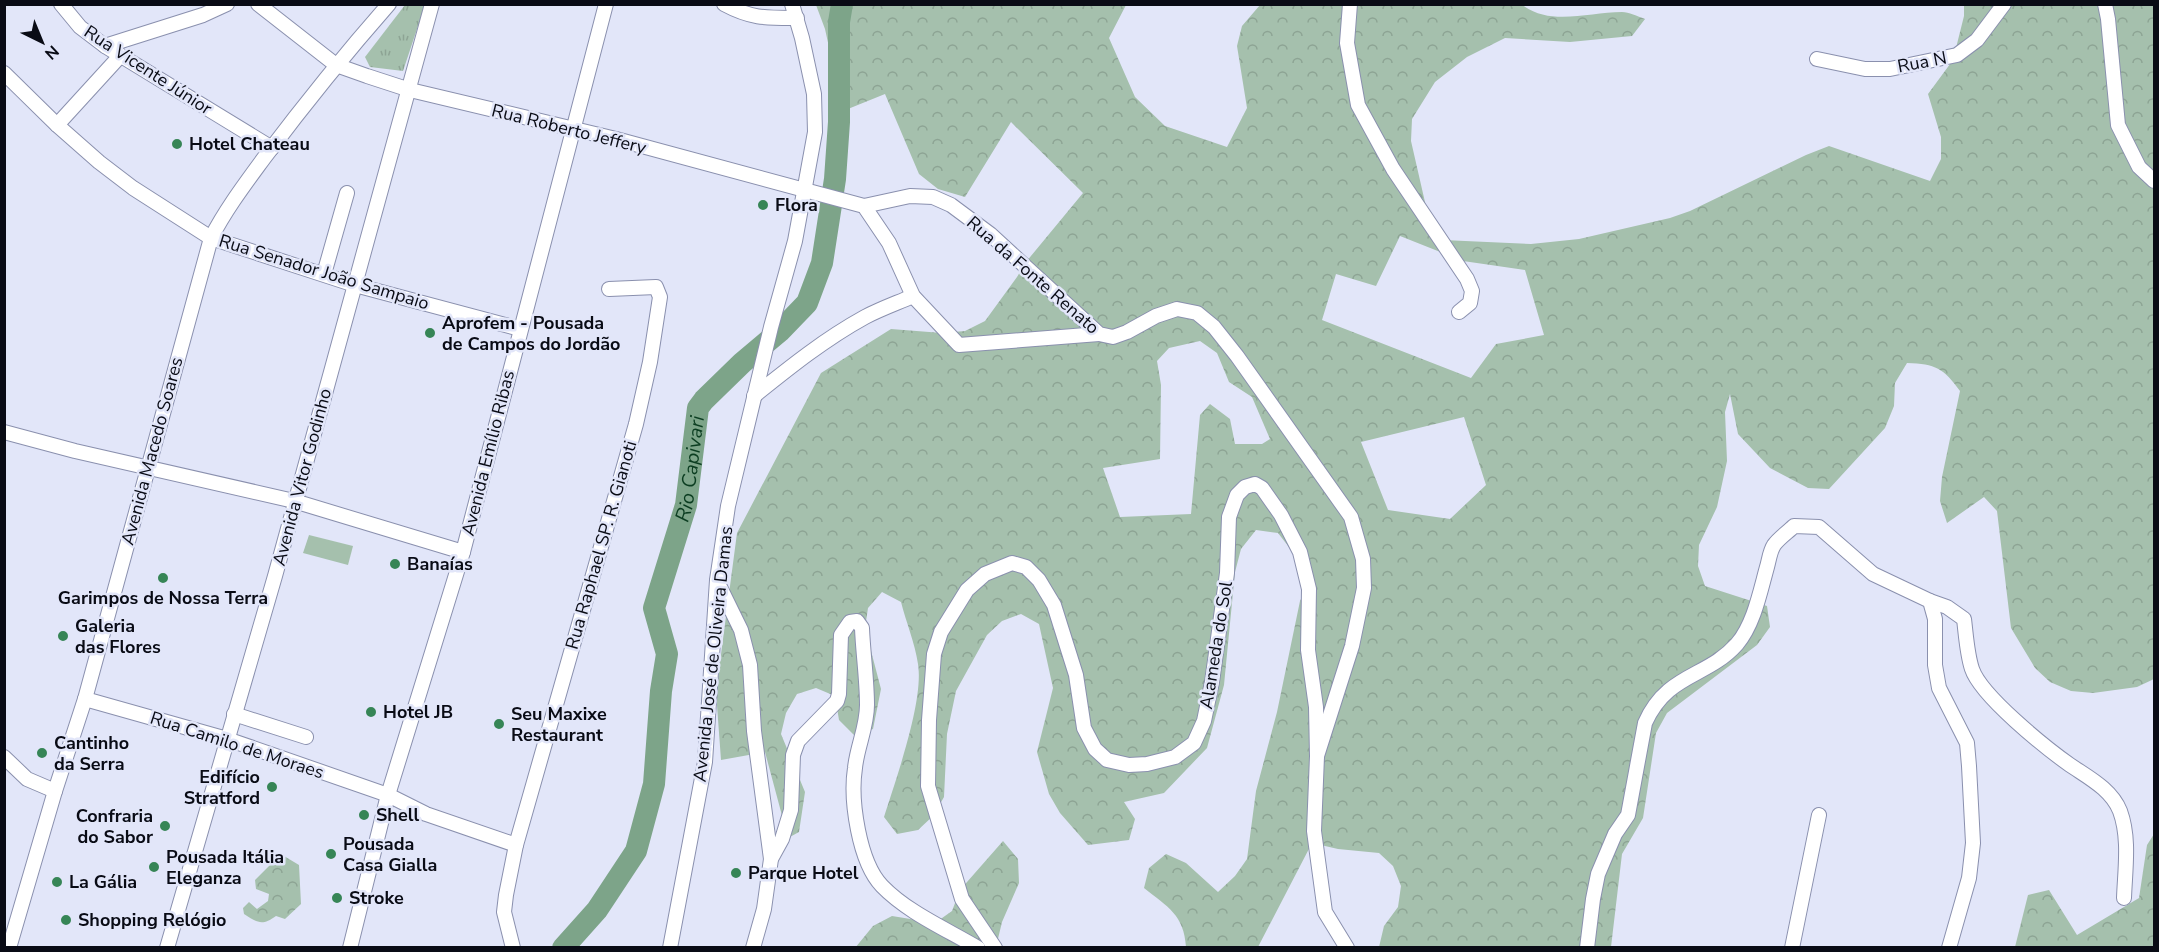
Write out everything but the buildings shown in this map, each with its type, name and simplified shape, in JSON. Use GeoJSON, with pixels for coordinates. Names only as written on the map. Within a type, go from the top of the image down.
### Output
{"type":"FeatureCollection","features":[{"type":"Feature","properties":{"kind":"street","name":"Rua Vicente Júnior"},"geometry":{"type":"LineString","coordinates":[[61,4],[80,27],[105,46],[272,148]]}},
{"type":"Feature","properties":{"kind":"street"},"geometry":{"type":"LineString","coordinates":[[105,46],[203,15],[227,4]]}},
{"type":"Feature","properties":{"kind":"street","name":"Rua Roberto Jeffery"},"geometry":{"type":"LineString","coordinates":[[258,4],[336,65],[410,90],[616,139],[860,204]]}},
{"type":"Feature","properties":{"kind":"street","name":"Avenida Macedo Soares"},"geometry":{"type":"LineString","coordinates":[[9,948],[55,791],[85,699],[211,238],[223,214],[272,148],[336,65],[389,4]]}},
{"type":"Feature","properties":{"kind":"street","name":"Avenida Vitor Godinho"},"geometry":{"type":"LineString","coordinates":[[167,948],[275,576],[432,4]]}},
{"type":"Feature","properties":{"kind":"street","name":"Avenida Emílio Ribas"},"geometry":{"type":"LineString","coordinates":[[350,948],[388,795],[463,552],[606,4]]}},
{"type":"Feature","properties":{"kind":"street"},"geometry":{"type":"LineString","coordinates":[[724,4],[749,16],[797,18]]}},
{"type":"Feature","properties":{"kind":"street","name":"Avenida José de Oliveira Damas"},"geometry":{"type":"LineString","coordinates":[[669,948],[705,762],[717,580],[728,506],[771,327],[810,191],[815,132],[814,94],[792,4]]}},
{"type":"Feature","properties":{"kind":"street"},"geometry":{"type":"LineString","coordinates":[[1350,4],[1347,43],[1358,105],[1417,209],[1467,279],[1472,291],[1470,303],[1459,312]]}},
{"type":"Feature","properties":{"kind":"street","name":"Rua N"},"geometry":{"type":"LineString","coordinates":[[1817,59],[1865,69],[1890,69],[1957,55],[1977,40],[2004,4]]}},
{"type":"Feature","properties":{"kind":"street"},"geometry":{"type":"LineString","coordinates":[[2105,4],[2118,125],[2139,167],[2154,181]]}},
{"type":"Feature","properties":{"kind":"street"},"geometry":{"type":"LineString","coordinates":[[57,125],[120,56]]}},
{"type":"Feature","properties":{"kind":"street","name":"Rua Senador João Sampaio"},"geometry":{"type":"LineString","coordinates":[[4,73],[99,162],[133,188],[211,238],[355,285],[520,329]]}},
{"type":"Feature","properties":{"kind":"street"},"geometry":{"type":"LineString","coordinates":[[324,274],[347,193]]}},
{"type":"Feature","properties":{"kind":"street","name":"Rua da Fonte Renato"},"geometry":{"type":"LineString","coordinates":[[860,204],[910,196],[933,197],[951,205],[990,234],[1099,334],[1113,337],[1156,316],[1177,309],[1197,313],[1214,327],[1351,517],[1363,559],[1364,588],[1352,646],[1317,756]]}},
{"type":"Feature","properties":{"kind":"street"},"geometry":{"type":"LineString","coordinates":[[860,204],[889,243],[913,296],[959,345],[1099,334]]}},
{"type":"Feature","properties":{"kind":"street","name":"Rua Raphael SP. R. Gianoti"},"geometry":{"type":"LineString","coordinates":[[516,845],[636,424],[650,362],[660,297],[656,287],[609,289]]}},
{"type":"Feature","properties":{"kind":"street"},"geometry":{"type":"LineString","coordinates":[[754,396],[802,357],[832,337],[867,316],[913,296]]}},
{"type":"Feature","properties":{"kind":"street"},"geometry":{"type":"LineString","coordinates":[[4,432],[75,452],[294,501],[463,552]]}},
{"type":"Feature","properties":{"kind":"street","name":"Alameda do Sol"},"geometry":{"type":"LineString","coordinates":[[995,948],[962,899],[928,786],[929,720],[934,654],[941,632],[967,590],[985,574],[1012,563],[1026,567],[1038,580],[1054,605],[1076,675],[1084,728],[1095,749],[1107,760],[1130,765],[1147,764],[1175,757],[1194,743],[1204,722],[1212,682],[1227,573],[1229,518],[1237,495],[1245,487],[1255,484],[1263,488],[1281,515],[1300,552],[1310,589],[1308,650],[1316,707],[1317,756]]}},
{"type":"Feature","properties":{"kind":"street"},"geometry":{"type":"LineString","coordinates":[[1587,948],[1598,874],[1615,834],[1628,815],[1645,723],[1650,710],[1660,697],[1682,679],[1722,657],[1738,642],[1753,615],[1773,546],[1794,526],[1818,527],[1873,574],[1947,607],[1964,619],[1972,671],[1992,698],[2039,742],[2095,780],[2120,810],[2126,837],[2124,898]]}},
{"type":"Feature","properties":{"kind":"street"},"geometry":{"type":"LineString","coordinates":[[717,580],[741,630],[750,665],[754,731],[771,859],[764,909],[753,948]]}},
{"type":"Feature","properties":{"kind":"street"},"geometry":{"type":"LineString","coordinates":[[1930,601],[1935,619],[1935,665],[1939,688],[1966,743],[1969,766],[1972,843],[1969,878],[1950,948]]}},
{"type":"Feature","properties":{"kind":"street"},"geometry":{"type":"LineString","coordinates":[[771,859],[782,839],[791,810],[793,755],[798,741],[837,701],[841,635],[850,622],[857,621],[862,628],[867,705],[865,724],[854,769],[855,805],[863,851],[874,876],[882,886],[905,905],[978,948]]}},
{"type":"Feature","properties":{"kind":"street","name":"Rua Camilo de Moraes"},"geometry":{"type":"LineString","coordinates":[[85,699],[227,739],[388,795]]}},
{"type":"Feature","properties":{"kind":"street"},"geometry":{"type":"LineString","coordinates":[[234,714],[306,737]]}},
{"type":"Feature","properties":{"kind":"street"},"geometry":{"type":"LineString","coordinates":[[1317,756],[1314,831],[1325,912],[1347,948]]}},
{"type":"Feature","properties":{"kind":"street"},"geometry":{"type":"LineString","coordinates":[[4,757],[27,779],[55,791]]}},
{"type":"Feature","properties":{"kind":"street"},"geometry":{"type":"LineString","coordinates":[[388,795],[426,814],[516,845],[504,912],[513,947]]}},
{"type":"Feature","properties":{"kind":"street"},"geometry":{"type":"LineString","coordinates":[[1791,948],[1819,815]]}},
{"type":"Feature","properties":{"kind":"green space"},"geometry":{"type":"Polygon","coordinates":[[[1521,4],[1532,11],[1557,17],[1622,12],[1645,19],[1632,36],[1570,42],[1505,38],[1467,57],[1435,82],[1412,119],[1411,141],[1430,224],[1443,240],[1531,244],[1579,239],[1670,218],[1690,211],[1829,146],[1930,181],[1941,159],[1941,137],[1928,94],[1953,60],[1964,16],[1964,5],[2154,5],[2154,679],[2137,687],[2093,693],[2071,691],[2050,682],[2035,668],[2011,628],[1997,511],[1984,497],[1947,523],[1940,501],[1942,477],[1960,391],[1949,377],[1938,369],[1932,366],[1907,363],[1895,383],[1894,406],[1885,428],[1829,489],[1808,488],[1770,468],[1738,434],[1730,394],[1725,412],[1727,461],[1717,507],[1699,545],[1698,566],[1705,586],[1767,606],[1770,627],[1757,645],[1667,713],[1656,733],[1643,818],[1622,854],[1611,947],[1379,947],[1384,926],[1398,907],[1401,886],[1393,866],[1379,853],[1338,849],[1312,843],[1258,947],[1186,947],[1185,936],[1178,919],[1144,888],[1149,868],[1166,854],[1186,863],[1218,892],[1235,876],[1247,859],[1256,791],[1277,712],[1300,601],[1305,591],[1292,551],[1278,533],[1256,530],[1241,549],[1235,572],[1224,685],[1207,748],[1164,793],[1124,802],[1135,819],[1129,840],[1088,845],[1060,813],[1049,794],[1037,752],[1053,688],[1039,624],[1021,614],[1002,621],[987,635],[956,691],[947,734],[944,797],[933,816],[918,830],[897,834],[884,817],[913,719],[919,680],[915,648],[901,602],[882,592],[868,608],[865,628],[881,689],[873,729],[854,735],[839,720],[835,696],[816,688],[797,694],[786,713],[781,734],[805,792],[799,832],[788,838],[765,752],[721,760],[716,692],[737,533],[821,373],[891,329],[942,333],[965,331],[985,321],[1026,262],[1083,193],[1011,122],[965,197],[938,189],[919,174],[885,94],[843,111],[825,29],[816,5],[1126,5],[1109,38],[1135,97],[1165,126],[1227,147],[1247,108],[1237,46],[1242,26],[1260,5],[1521,4]],[[1400,236],[1376,286],[1336,274],[1322,320],[1471,378],[1496,344],[1544,335],[1525,270],[1463,261],[1400,236]],[[1200,341],[1169,348],[1157,361],[1161,385],[1160,459],[1103,468],[1120,517],[1191,514],[1200,415],[1210,404],[1230,419],[1235,444],[1262,444],[1270,439],[1252,397],[1229,382],[1217,353],[1200,341]],[[1464,417],[1361,442],[1388,510],[1450,519],[1486,485],[1464,417]]]}},
{"type":"Feature","properties":{"kind":"green space"},"geometry":{"type":"Polygon","coordinates":[[[405,5],[425,5],[403,71],[370,67],[365,57],[405,5]]]}},
{"type":"Feature","properties":{"kind":"green space"},"geometry":{"type":"Polygon","coordinates":[[[309,535],[353,546],[348,565],[303,553],[309,535]]]}},
{"type":"Feature","properties":{"kind":"green space"},"geometry":{"type":"Polygon","coordinates":[[[2154,834],[2154,947],[2015,947],[2028,895],[2049,890],[2077,935],[2139,898],[2147,845],[2154,834]]]}},
{"type":"Feature","properties":{"kind":"green space"},"geometry":{"type":"Polygon","coordinates":[[[1003,841],[1018,859],[1019,883],[1002,922],[996,947],[855,948],[873,926],[892,916],[935,923],[952,911],[960,890],[1003,841]]]}},
{"type":"Feature","properties":{"kind":"green space"},"geometry":{"type":"Polygon","coordinates":[[[284,856],[299,865],[301,904],[285,919],[276,916],[263,922],[244,914],[243,908],[249,902],[257,909],[268,901],[269,894],[256,889],[255,880],[270,865],[284,856]]]}},
{"type":"Feature","properties":{"kind":"waterway","name":"Rio Capivari"},"geometry":{"type":"LineString","coordinates":[[563,948],[597,910],[636,851],[654,784],[661,691],[667,654],[654,608],[686,505],[698,408],[742,363],[780,331],[807,303],[822,263],[835,179],[839,122],[839,22],[842,4]]}},
{"type":"Feature","properties":{"kind":"place","name":"Hotel Chateau"},"geometry":{"type":"Point","coordinates":[177,144]}},
{"type":"Feature","properties":{"kind":"place","name":"Flora"},"geometry":{"type":"Point","coordinates":[763,205]}},
{"type":"Feature","properties":{"kind":"place","name":"Aprofem - Pousada de Campos do Jordão"},"geometry":{"type":"Point","coordinates":[430,333]}},
{"type":"Feature","properties":{"kind":"place","name":"Banaías"},"geometry":{"type":"Point","coordinates":[395,564]}},
{"type":"Feature","properties":{"kind":"place","name":"Garimpos de Nossa Terra"},"geometry":{"type":"Point","coordinates":[163,578]}},
{"type":"Feature","properties":{"kind":"place","name":"Galeria das Flores"},"geometry":{"type":"Point","coordinates":[63,636]}},
{"type":"Feature","properties":{"kind":"place","name":"Hotel JB"},"geometry":{"type":"Point","coordinates":[371,712]}},
{"type":"Feature","properties":{"kind":"place","name":"Seu Maxixe Restaurant"},"geometry":{"type":"Point","coordinates":[499,724]}},
{"type":"Feature","properties":{"kind":"place","name":"Cantinho da Serra"},"geometry":{"type":"Point","coordinates":[42,753]}},
{"type":"Feature","properties":{"kind":"place","name":"Edifício Stratford"},"geometry":{"type":"Point","coordinates":[272,787]}},
{"type":"Feature","properties":{"kind":"place","name":"Shell"},"geometry":{"type":"Point","coordinates":[364,815]}},
{"type":"Feature","properties":{"kind":"place","name":"Confraria do Sabor"},"geometry":{"type":"Point","coordinates":[165,826]}},
{"type":"Feature","properties":{"kind":"place","name":"Pousada Casa Gialla"},"geometry":{"type":"Point","coordinates":[331,854]}},
{"type":"Feature","properties":{"kind":"place","name":"Pousada Itália Eleganza"},"geometry":{"type":"Point","coordinates":[154,867]}},
{"type":"Feature","properties":{"kind":"place","name":"Parque Hotel"},"geometry":{"type":"Point","coordinates":[736,873]}},
{"type":"Feature","properties":{"kind":"place","name":"La Gália"},"geometry":{"type":"Point","coordinates":[57,882]}},
{"type":"Feature","properties":{"kind":"place","name":"Stroke"},"geometry":{"type":"Point","coordinates":[337,898]}},
{"type":"Feature","properties":{"kind":"place","name":"Shopping Relógio"},"geometry":{"type":"Point","coordinates":[66,920]}}]}
